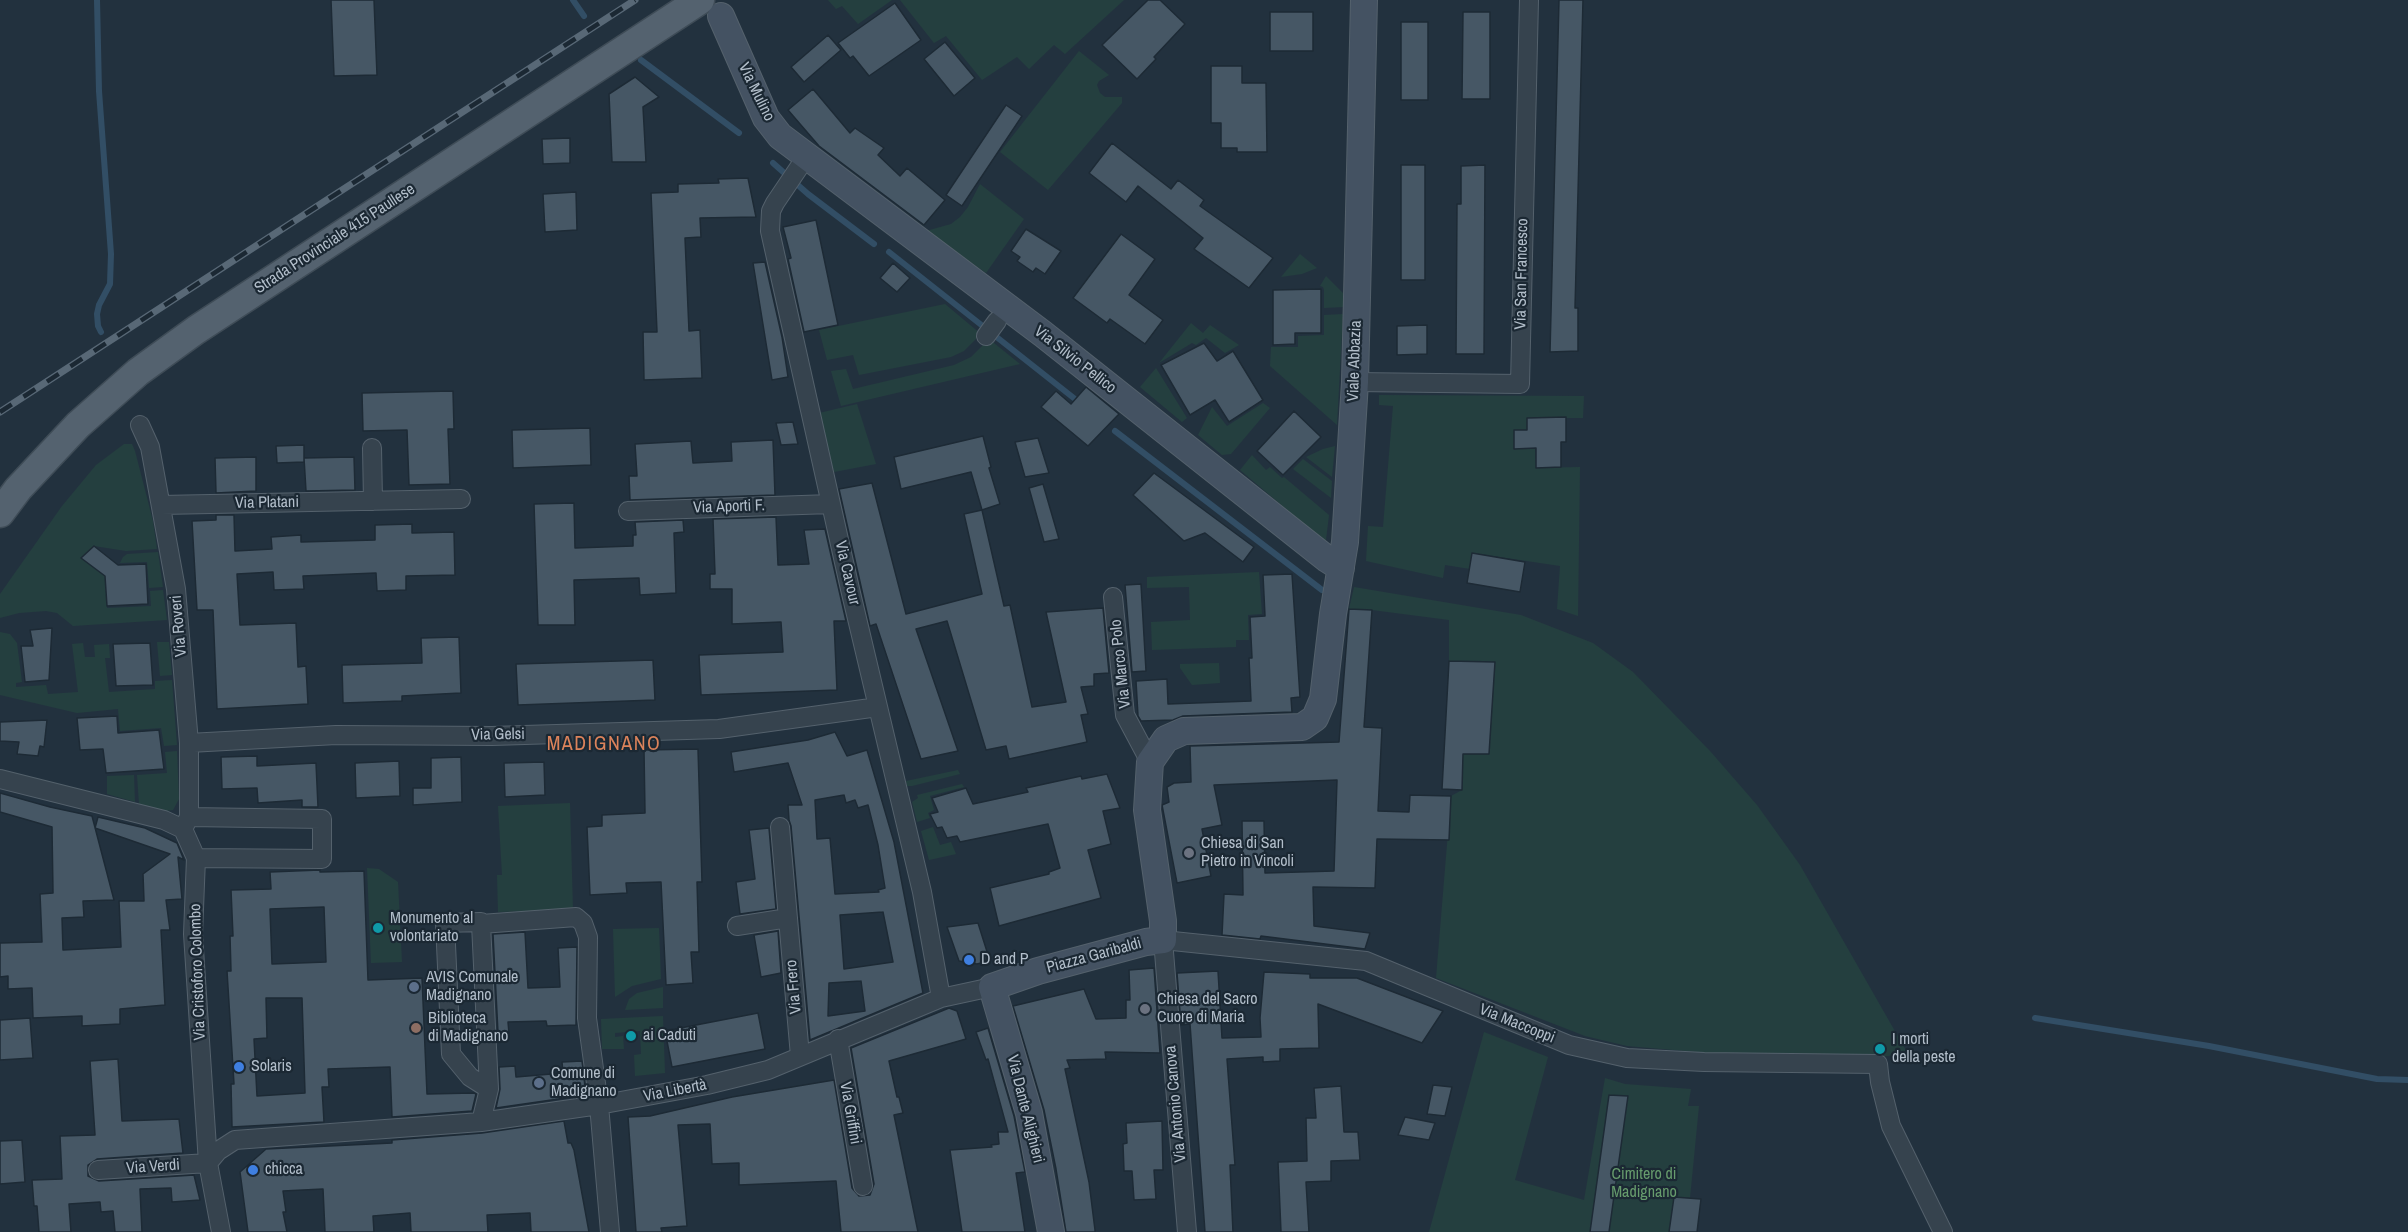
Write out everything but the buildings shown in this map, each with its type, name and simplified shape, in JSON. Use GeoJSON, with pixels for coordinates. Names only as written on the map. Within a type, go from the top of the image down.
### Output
{"type":"FeatureCollection","features":[{"type":"Feature","properties":{"kind":"main road","name":"Strada Provinciale 415 Paullese"},"geometry":{"type":"LineString","coordinates":[[0,513],[18,489],[78,425],[138,372],[196,330],[710,8]]}},
{"type":"Feature","properties":{"kind":"street","name":"Viale Abbazia"},"geometry":{"type":"LineString","coordinates":[[1150,762],[1166,739],[1184,731],[1302,727],[1315,718],[1323,699],[1333,614],[1345,542],[1355,382],[1364,0]]}},
{"type":"Feature","properties":{"kind":"street","name":"Via San Francesco"},"geometry":{"type":"LineString","coordinates":[[1355,382],[1520,384],[1528,0]]}},
{"type":"Feature","properties":{"kind":"street","name":"Via Mulino"},"geometry":{"type":"LineString","coordinates":[[710,8],[766,118],[802,163]]}},
{"type":"Feature","properties":{"kind":"street","name":"Via Cavour"},"geometry":{"type":"LineString","coordinates":[[802,163],[771,211],[770,231],[922,892],[941,998]]}},
{"type":"Feature","properties":{"kind":"street","name":"Via Silvio Pellico"},"geometry":{"type":"LineString","coordinates":[[802,163],[1043,334],[1327,559],[1341,567]]}},
{"type":"Feature","properties":{"kind":"street","name":"Via Roveri"},"geometry":{"type":"LineString","coordinates":[[140,425],[150,447],[176,589],[189,742],[186,823]]}},
{"type":"Feature","properties":{"kind":"street"},"geometry":{"type":"LineString","coordinates":[[372,448],[374,501]]}},
{"type":"Feature","properties":{"kind":"street","name":"Via Platani"},"geometry":{"type":"LineString","coordinates":[[161,505],[460,498]]}},
{"type":"Feature","properties":{"kind":"street","name":"Via Aporti F."},"geometry":{"type":"LineString","coordinates":[[628,511],[831,504]]}},
{"type":"Feature","properties":{"kind":"street","name":"Via Marco Polo"},"geometry":{"type":"LineString","coordinates":[[1113,597],[1125,715],[1150,762]]}},
{"type":"Feature","properties":{"kind":"street","name":"Via Gelsi"},"geometry":{"type":"LineString","coordinates":[[189,742],[336,735],[492,736],[719,729],[878,707]]}},
{"type":"Feature","properties":{"kind":"street"},"geometry":{"type":"LineString","coordinates":[[1150,762],[1147,810],[1162,921],[1162,940]]}},
{"type":"Feature","properties":{"kind":"street"},"geometry":{"type":"LineString","coordinates":[[0,779],[164,820],[186,823],[322,819],[322,859],[196,858]]}},
{"type":"Feature","properties":{"kind":"street","name":"Via Cristoforo Colombo"},"geometry":{"type":"LineString","coordinates":[[186,823],[196,858],[193,934],[208,1163],[220,1232]]}},
{"type":"Feature","properties":{"kind":"street","name":"Via Frero"},"geometry":{"type":"LineString","coordinates":[[780,827],[800,1056]]}},
{"type":"Feature","properties":{"kind":"street"},"geometry":{"type":"LineString","coordinates":[[489,1089],[470,1077],[451,1054],[446,923],[481,924],[576,917],[583,923],[588,937],[587,1018],[599,1105],[610,1232]]}},
{"type":"Feature","properties":{"kind":"street"},"geometry":{"type":"LineString","coordinates":[[737,926],[788,918]]}},
{"type":"Feature","properties":{"kind":"street"},"geometry":{"type":"LineString","coordinates":[[481,924],[489,1089],[481,1122]]}},
{"type":"Feature","properties":{"kind":"street","name":"Piazza Garibaldi"},"geometry":{"type":"LineString","coordinates":[[992,987],[1038,971],[1146,942],[1162,940]]}},
{"type":"Feature","properties":{"kind":"street","name":"Via Maccoppi"},"geometry":{"type":"LineString","coordinates":[[1162,940],[1366,961],[1569,1045],[1627,1058],[1704,1062],[1878,1064],[1891,1126],[1943,1232]]}},
{"type":"Feature","properties":{"kind":"street","name":"Via Antonio Canova"},"geometry":{"type":"LineString","coordinates":[[1162,940],[1187,1232]]}},
{"type":"Feature","properties":{"kind":"street","name":"Via Libertà"},"geometry":{"type":"LineString","coordinates":[[208,1163],[218,1152],[236,1140],[481,1122],[599,1105],[758,1072],[941,998],[992,987]]}},
{"type":"Feature","properties":{"kind":"street","name":"Via Dante Alighieri"},"geometry":{"type":"LineString","coordinates":[[992,987],[1029,1113],[1051,1232]]}},
{"type":"Feature","properties":{"kind":"street","name":"Via Griffini"},"geometry":{"type":"LineString","coordinates":[[837,1040],[863,1186]]}},
{"type":"Feature","properties":{"kind":"street","name":"Via Verdi"},"geometry":{"type":"LineString","coordinates":[[98,1170],[208,1163]]}},
{"type":"Feature","properties":{"kind":"green space"},"geometry":{"type":"Polygon","coordinates":[[[828,0],[892,0],[858,24],[842,6],[836,9],[828,0]]]}},
{"type":"Feature","properties":{"kind":"green space"},"geometry":{"type":"Polygon","coordinates":[[[900,0],[1124,0],[1065,54],[1054,45],[1029,69],[1017,57],[982,80],[946,36],[934,43],[900,0]]]}},
{"type":"Feature","properties":{"kind":"green space"},"geometry":{"type":"Polygon","coordinates":[[[1079,51],[1109,75],[1097,85],[1100,93],[1105,97],[1122,97],[1122,103],[1048,190],[1000,152],[1079,51]]]}},
{"type":"Feature","properties":{"kind":"green space"},"geometry":{"type":"Polygon","coordinates":[[[980,184],[1024,219],[986,273],[926,231],[951,224],[960,217],[980,184]]]}},
{"type":"Feature","properties":{"kind":"green space"},"geometry":{"type":"Polygon","coordinates":[[[1300,254],[1317,268],[1302,274],[1281,277],[1300,254]]]}},
{"type":"Feature","properties":{"kind":"green space"},"geometry":{"type":"Polygon","coordinates":[[[1326,276],[1344,294],[1344,307],[1324,308],[1324,290],[1320,286],[1326,276]]]}},
{"type":"Feature","properties":{"kind":"green space"},"geometry":{"type":"Polygon","coordinates":[[[945,304],[981,334],[964,351],[951,357],[859,375],[853,355],[827,360],[819,330],[945,304]]]}},
{"type":"Feature","properties":{"kind":"green space"},"geometry":{"type":"Polygon","coordinates":[[[1343,314],[1337,425],[1270,366],[1271,347],[1298,347],[1298,336],[1324,335],[1324,315],[1343,314]]]}},
{"type":"Feature","properties":{"kind":"green space"},"geometry":{"type":"Polygon","coordinates":[[[1191,323],[1203,333],[1210,325],[1239,345],[1225,353],[1206,338],[1196,345],[1192,343],[1159,363],[1191,323]]]}},
{"type":"Feature","properties":{"kind":"green space"},"geometry":{"type":"Polygon","coordinates":[[[989,339],[1020,364],[841,406],[831,371],[846,369],[853,389],[954,365],[971,357],[989,339]]]}},
{"type":"Feature","properties":{"kind":"green space"},"geometry":{"type":"Polygon","coordinates":[[[1156,368],[1187,418],[1182,422],[1140,387],[1156,368]]]}},
{"type":"Feature","properties":{"kind":"green space"},"geometry":{"type":"Polygon","coordinates":[[[1379,395],[1584,396],[1583,418],[1527,418],[1527,430],[1514,431],[1514,448],[1535,448],[1536,468],[1580,467],[1578,616],[1557,609],[1560,566],[1473,553],[1470,569],[1445,565],[1443,578],[1366,561],[1368,526],[1383,527],[1393,406],[1379,405],[1379,395]]]}},
{"type":"Feature","properties":{"kind":"green space"},"geometry":{"type":"Polygon","coordinates":[[[1263,403],[1270,408],[1231,454],[1222,455],[1198,435],[1212,407],[1227,426],[1263,403]]]}},
{"type":"Feature","properties":{"kind":"green space"},"geometry":{"type":"Polygon","coordinates":[[[857,404],[876,464],[834,472],[819,413],[857,404]]]}},
{"type":"Feature","properties":{"kind":"green space"},"geometry":{"type":"Polygon","coordinates":[[[124,444],[132,444],[135,451],[153,521],[157,549],[126,551],[94,546],[81,558],[105,576],[107,608],[151,606],[150,591],[163,590],[167,620],[73,626],[57,613],[46,611],[19,613],[0,618],[0,594],[62,506],[96,465],[124,444]]]}},
{"type":"Feature","properties":{"kind":"green space"},"geometry":{"type":"Polygon","coordinates":[[[1335,446],[1332,477],[1306,457],[1335,446]]]}},
{"type":"Feature","properties":{"kind":"green space"},"geometry":{"type":"Polygon","coordinates":[[[1252,455],[1266,470],[1270,467],[1282,478],[1284,477],[1329,515],[1326,540],[1324,541],[1240,470],[1252,455]]]}},
{"type":"Feature","properties":{"kind":"green space"},"geometry":{"type":"Polygon","coordinates":[[[1303,459],[1332,481],[1331,498],[1293,469],[1303,459]]]}},
{"type":"Feature","properties":{"kind":"green space"},"geometry":{"type":"Polygon","coordinates":[[[158,552],[163,587],[149,588],[147,562],[120,563],[127,554],[158,552]]]}},
{"type":"Feature","properties":{"kind":"green space"},"geometry":{"type":"Polygon","coordinates":[[[1259,572],[1262,614],[1248,615],[1249,640],[1236,640],[1236,647],[1152,650],[1151,622],[1190,620],[1189,587],[1147,588],[1147,577],[1259,572]]]}},
{"type":"Feature","properties":{"kind":"green space"},"geometry":{"type":"Polygon","coordinates":[[[1354,587],[1521,615],[1593,643],[1633,672],[1710,751],[1757,805],[1800,865],[1908,1054],[1878,1057],[1743,1056],[1627,1046],[1585,1036],[1436,978],[1451,796],[1462,790],[1463,754],[1489,754],[1495,662],[1449,661],[1449,620],[1349,609],[1354,587]]]}},
{"type":"Feature","properties":{"kind":"green space"},"geometry":{"type":"Polygon","coordinates":[[[0,632],[10,634],[17,643],[22,682],[16,683],[16,687],[46,685],[48,694],[78,692],[72,644],[83,643],[85,657],[95,657],[94,645],[109,644],[110,658],[105,658],[109,692],[155,689],[155,681],[172,680],[177,745],[164,746],[161,728],[120,731],[118,709],[77,713],[0,695],[0,632]]]}},
{"type":"Feature","properties":{"kind":"green space"},"geometry":{"type":"Polygon","coordinates":[[[157,642],[169,642],[172,675],[160,676],[157,642]]]}},
{"type":"Feature","properties":{"kind":"green space"},"geometry":{"type":"Polygon","coordinates":[[[1219,663],[1220,683],[1192,685],[1180,668],[1180,664],[1219,663]]]}},
{"type":"Feature","properties":{"kind":"green space"},"geometry":{"type":"Polygon","coordinates":[[[177,751],[179,799],[173,810],[166,811],[139,804],[137,775],[167,773],[165,752],[177,751]]]}},
{"type":"Feature","properties":{"kind":"green space"},"geometry":{"type":"Polygon","coordinates":[[[958,770],[960,774],[907,786],[906,781],[958,770]]]}},
{"type":"Feature","properties":{"kind":"green space"},"geometry":{"type":"Polygon","coordinates":[[[134,775],[135,802],[107,794],[107,776],[134,775]]]}},
{"type":"Feature","properties":{"kind":"green space"},"geometry":{"type":"Polygon","coordinates":[[[962,784],[964,787],[930,796],[934,810],[928,813],[930,818],[917,822],[912,802],[918,798],[917,795],[962,784]]]}},
{"type":"Feature","properties":{"kind":"green space"},"geometry":{"type":"Polygon","coordinates":[[[570,803],[573,910],[498,912],[497,875],[502,875],[498,806],[570,803]]]}},
{"type":"Feature","properties":{"kind":"green space"},"geometry":{"type":"Polygon","coordinates":[[[933,827],[940,845],[951,842],[956,854],[929,860],[921,831],[933,827]]]}},
{"type":"Feature","properties":{"kind":"green space"},"geometry":{"type":"Polygon","coordinates":[[[367,868],[379,869],[398,882],[402,962],[371,963],[367,868]]]}},
{"type":"Feature","properties":{"kind":"green space"},"geometry":{"type":"Polygon","coordinates":[[[659,928],[661,979],[632,986],[615,997],[613,929],[659,928]]]}},
{"type":"Feature","properties":{"kind":"green space"},"geometry":{"type":"Polygon","coordinates":[[[663,987],[663,1008],[625,1010],[629,999],[637,993],[663,987]]]}},
{"type":"Feature","properties":{"kind":"green space"},"geometry":{"type":"Polygon","coordinates":[[[663,1016],[665,1073],[635,1076],[634,1055],[641,1054],[640,1031],[615,1033],[615,1037],[623,1036],[624,1049],[602,1049],[601,1019],[663,1016]]]}},
{"type":"Feature","properties":{"kind":"green space","name":"Cimitero di Madignano"},"geometry":{"type":"Polygon","coordinates":[[[1484,1032],[1548,1057],[1515,1180],[1584,1200],[1605,1078],[1625,1084],[1691,1089],[1688,1106],[1699,1106],[1690,1198],[1701,1199],[1697,1232],[1429,1232],[1484,1032]]]}},
{"type":"Feature","properties":{"kind":"waterway"},"geometry":{"type":"LineString","coordinates":[[97,0],[99,91],[111,254],[110,284],[97,314],[101,332]]}},
{"type":"Feature","properties":{"kind":"waterway"},"geometry":{"type":"LineString","coordinates":[[573,0],[584,16]]}},
{"type":"Feature","properties":{"kind":"waterway"},"geometry":{"type":"LineString","coordinates":[[641,60],[739,133]]}},
{"type":"Feature","properties":{"kind":"waterway"},"geometry":{"type":"LineString","coordinates":[[773,163],[808,194],[874,244]]}},
{"type":"Feature","properties":{"kind":"waterway"},"geometry":{"type":"LineString","coordinates":[[889,252],[1075,399]]}},
{"type":"Feature","properties":{"kind":"waterway"},"geometry":{"type":"LineString","coordinates":[[1115,431],[1322,590]]}},
{"type":"Feature","properties":{"kind":"waterway"},"geometry":{"type":"LineString","coordinates":[[2035,1018],[2209,1046],[2377,1079],[2408,1080]]}},
{"type":"Feature","properties":{"kind":"railway"},"geometry":{"type":"LineString","coordinates":[[0,412],[635,0]]}},
{"type":"Feature","properties":{"kind":"place","name":"Chiesa di San Pietro in Vincoli"},"geometry":{"type":"Point","coordinates":[1189,853]}},
{"type":"Feature","properties":{"kind":"place","name":"Monumento al volontariato"},"geometry":{"type":"Point","coordinates":[378,928]}},
{"type":"Feature","properties":{"kind":"place","name":"D and P"},"geometry":{"type":"Point","coordinates":[969,960]}},
{"type":"Feature","properties":{"kind":"place","name":"AVIS Comunale Madignano"},"geometry":{"type":"Point","coordinates":[414,987]}},
{"type":"Feature","properties":{"kind":"place","name":"Chiesa del Sacro Cuore di Maria"},"geometry":{"type":"Point","coordinates":[1145,1009]}},
{"type":"Feature","properties":{"kind":"place","name":"Biblioteca di Madignano"},"geometry":{"type":"Point","coordinates":[416,1028]}},
{"type":"Feature","properties":{"kind":"place","name":"ai Caduti"},"geometry":{"type":"Point","coordinates":[631,1036]}},
{"type":"Feature","properties":{"kind":"place","name":"I morti della peste"},"geometry":{"type":"Point","coordinates":[1880,1049]}},
{"type":"Feature","properties":{"kind":"place","name":"Solaris"},"geometry":{"type":"Point","coordinates":[239,1067]}},
{"type":"Feature","properties":{"kind":"place","name":"Comune di Madignano"},"geometry":{"type":"Point","coordinates":[539,1083]}},
{"type":"Feature","properties":{"kind":"place","name":"chicca"},"geometry":{"type":"Point","coordinates":[253,1170]}},
{"type":"Feature","properties":{"kind":"district","name":"MADIGNANO"},"geometry":{"type":"Point","coordinates":[604,745]}}]}
